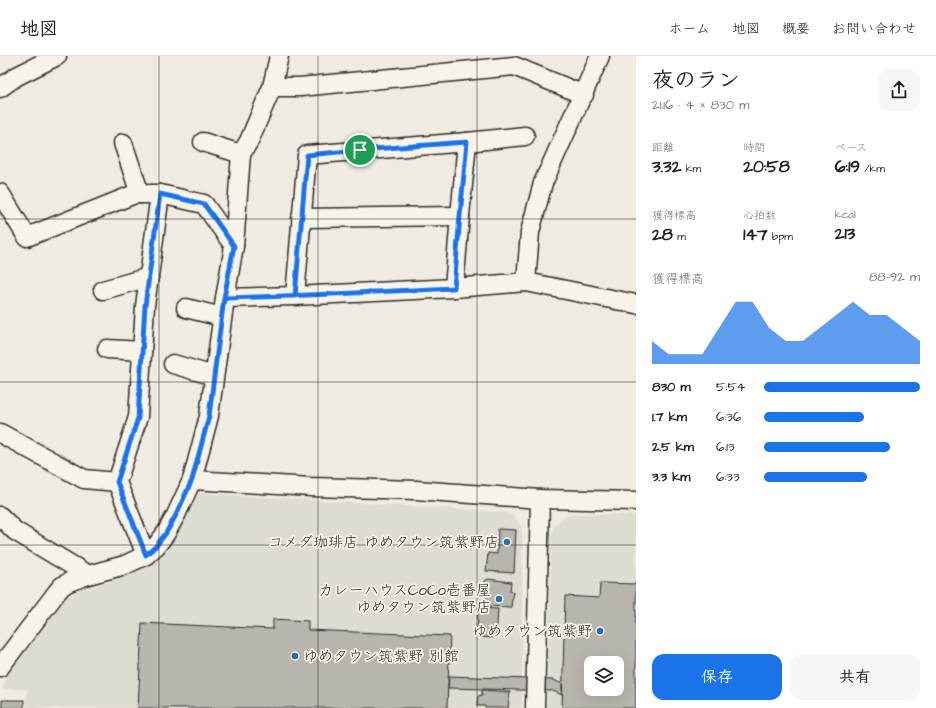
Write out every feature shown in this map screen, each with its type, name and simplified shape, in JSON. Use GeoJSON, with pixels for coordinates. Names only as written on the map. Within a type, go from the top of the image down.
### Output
{"type":"FeatureCollection","features":[{"type":"Feature","properties":{"kind":"street"},"geometry":{"type":"LineString","coordinates":[[0,88],[17,76],[56,56]]}},
{"type":"Feature","properties":{"kind":"street"},"geometry":{"type":"LineString","coordinates":[[0,667],[62,586],[88,575],[125,565],[146,555],[156,546],[166,533],[176,515],[192,480],[209,416],[224,298],[234,246],[241,154],[249,141],[272,87],[279,56]]}},
{"type":"Feature","properties":{"kind":"street"},"geometry":{"type":"LineString","coordinates":[[526,282],[530,232],[543,183],[584,95],[600,56]]}},
{"type":"Feature","properties":{"kind":"street"},"geometry":{"type":"LineString","coordinates":[[272,87],[300,87],[512,61],[584,95]]}},
{"type":"Feature","properties":{"kind":"street"},"geometry":{"type":"LineString","coordinates":[[295,296],[307,155],[525,136]]}},
{"type":"Feature","properties":{"kind":"street"},"geometry":{"type":"LineString","coordinates":[[203,142],[241,154]]}},
{"type":"Feature","properties":{"kind":"street"},"geometry":{"type":"LineString","coordinates":[[454,288],[467,142]]}},
{"type":"Feature","properties":{"kind":"street"},"geometry":{"type":"LineString","coordinates":[[123,143],[140,194]]}},
{"type":"Feature","properties":{"kind":"street"},"geometry":{"type":"LineString","coordinates":[[0,193],[27,237],[135,194],[160,194],[204,204],[234,246]]}},
{"type":"Feature","properties":{"kind":"street"},"geometry":{"type":"LineString","coordinates":[[146,555],[117,482],[138,418],[145,306],[160,194]]}},
{"type":"Feature","properties":{"kind":"street"},"geometry":{"type":"LineString","coordinates":[[301,218],[460,216]]}},
{"type":"Feature","properties":{"kind":"street"},"geometry":{"type":"LineString","coordinates":[[103,290],[149,277]]}},
{"type":"Feature","properties":{"kind":"street"},"geometry":{"type":"LineString","coordinates":[[224,298],[454,288],[526,282],[636,304]]}},
{"type":"Feature","properties":{"kind":"street"},"geometry":{"type":"LineString","coordinates":[[186,308],[222,317]]}},
{"type":"Feature","properties":{"kind":"street"},"geometry":{"type":"LineString","coordinates":[[107,349],[142,351]]}},
{"type":"Feature","properties":{"kind":"street"},"geometry":{"type":"LineString","coordinates":[[173,364],[214,376]]}},
{"type":"Feature","properties":{"kind":"street"},"geometry":{"type":"LineString","coordinates":[[0,433],[84,479],[117,482]]}},
{"type":"Feature","properties":{"kind":"street"},"geometry":{"type":"LineString","coordinates":[[192,480],[311,487],[416,490],[540,499],[636,501]]}},
{"type":"Feature","properties":{"kind":"street"},"geometry":{"type":"LineString","coordinates":[[535,708],[540,499]]}},
{"type":"Feature","properties":{"kind":"street"},"geometry":{"type":"LineString","coordinates":[[0,516],[15,531],[88,575]]}},
{"type":"Feature","properties":{"kind":"shaded area","name":"ゆめタウン筑紫野"},"geometry":{"type":"Polygon","coordinates":[[[199,493],[509,513],[516,519],[522,531],[522,681],[548,681],[551,535],[555,524],[569,515],[636,515],[636,708],[547,708],[547,689],[523,688],[522,708],[26,708],[27,689],[3,689],[6,676],[12,665],[64,598],[77,591],[109,582],[144,565],[175,537],[199,493]]]}},
{"type":"Feature","properties":{"kind":"building","name":"コメダ珈琲店 ゆめタウン筑紫野店"},"geometry":{"type":"Polygon","coordinates":[[[498,529],[516,530],[514,573],[486,571],[488,553],[497,554],[498,529]]]}},
{"type":"Feature","properties":{"kind":"building","name":"カレーハウスCoCo壱番屋 ゆめタウン筑紫野店"},"geometry":{"type":"Polygon","coordinates":[[[488,579],[511,582],[510,591],[513,592],[511,607],[485,606],[486,593],[483,592],[485,581],[488,579]]]}},
{"type":"Feature","properties":{"kind":"building","name":"ゆめタウン筑紫野"},"geometry":{"type":"Polygon","coordinates":[[[600,583],[636,584],[636,708],[562,708],[565,596],[599,598],[600,583]]]}},
{"type":"Feature","properties":{"kind":"building"},"geometry":{"type":"Polygon","coordinates":[[[478,608],[498,609],[496,638],[479,637],[479,633],[477,633],[478,608]]]}},
{"type":"Feature","properties":{"kind":"building","name":"ゆめタウン筑紫野 別館"},"geometry":{"type":"Polygon","coordinates":[[[273,619],[308,621],[308,630],[450,636],[447,708],[138,708],[142,623],[273,629],[273,619]]]}},
{"type":"Feature","properties":{"kind":"building"},"geometry":{"type":"Polygon","coordinates":[[[449,676],[554,680],[562,684],[562,695],[553,691],[448,688],[449,676]]]}},
{"type":"Feature","properties":{"kind":"building"},"geometry":{"type":"Polygon","coordinates":[[[482,690],[510,692],[508,708],[485,708],[485,706],[477,706],[478,696],[482,695],[482,690]]]}},
{"type":"Feature","properties":{"kind":"building"},"geometry":{"type":"Polygon","coordinates":[[[2,700],[24,700],[24,708],[2,708],[2,700]]]}},
{"type":"Feature","properties":{"kind":"place","name":"コメダ珈琲店 ゆめタウン筑紫野店"},"geometry":{"type":"Point","coordinates":[507,542]}},
{"type":"Feature","properties":{"kind":"place","name":"カレーハウスCoCo壱番屋 ゆめタウン筑紫野店"},"geometry":{"type":"Point","coordinates":[499,599]}},
{"type":"Feature","properties":{"kind":"place","name":"ゆめタウン筑紫野"},"geometry":{"type":"Point","coordinates":[600,631]}},
{"type":"Feature","properties":{"kind":"place","name":"ゆめタウン筑紫野 別館"},"geometry":{"type":"Point","coordinates":[295,656]}},
{"type":"Feature","properties":{"kind":"route"},"geometry":{"type":"LineString","coordinates":[[360,150],[307,155],[295,296],[224,298],[234,246],[204,204],[160,194],[145,306],[138,418],[117,482],[146,555],[156,546],[166,533],[192,480],[209,416],[224,298],[260,297],[295,296],[454,288],[467,142],[360,150]]}}]}
